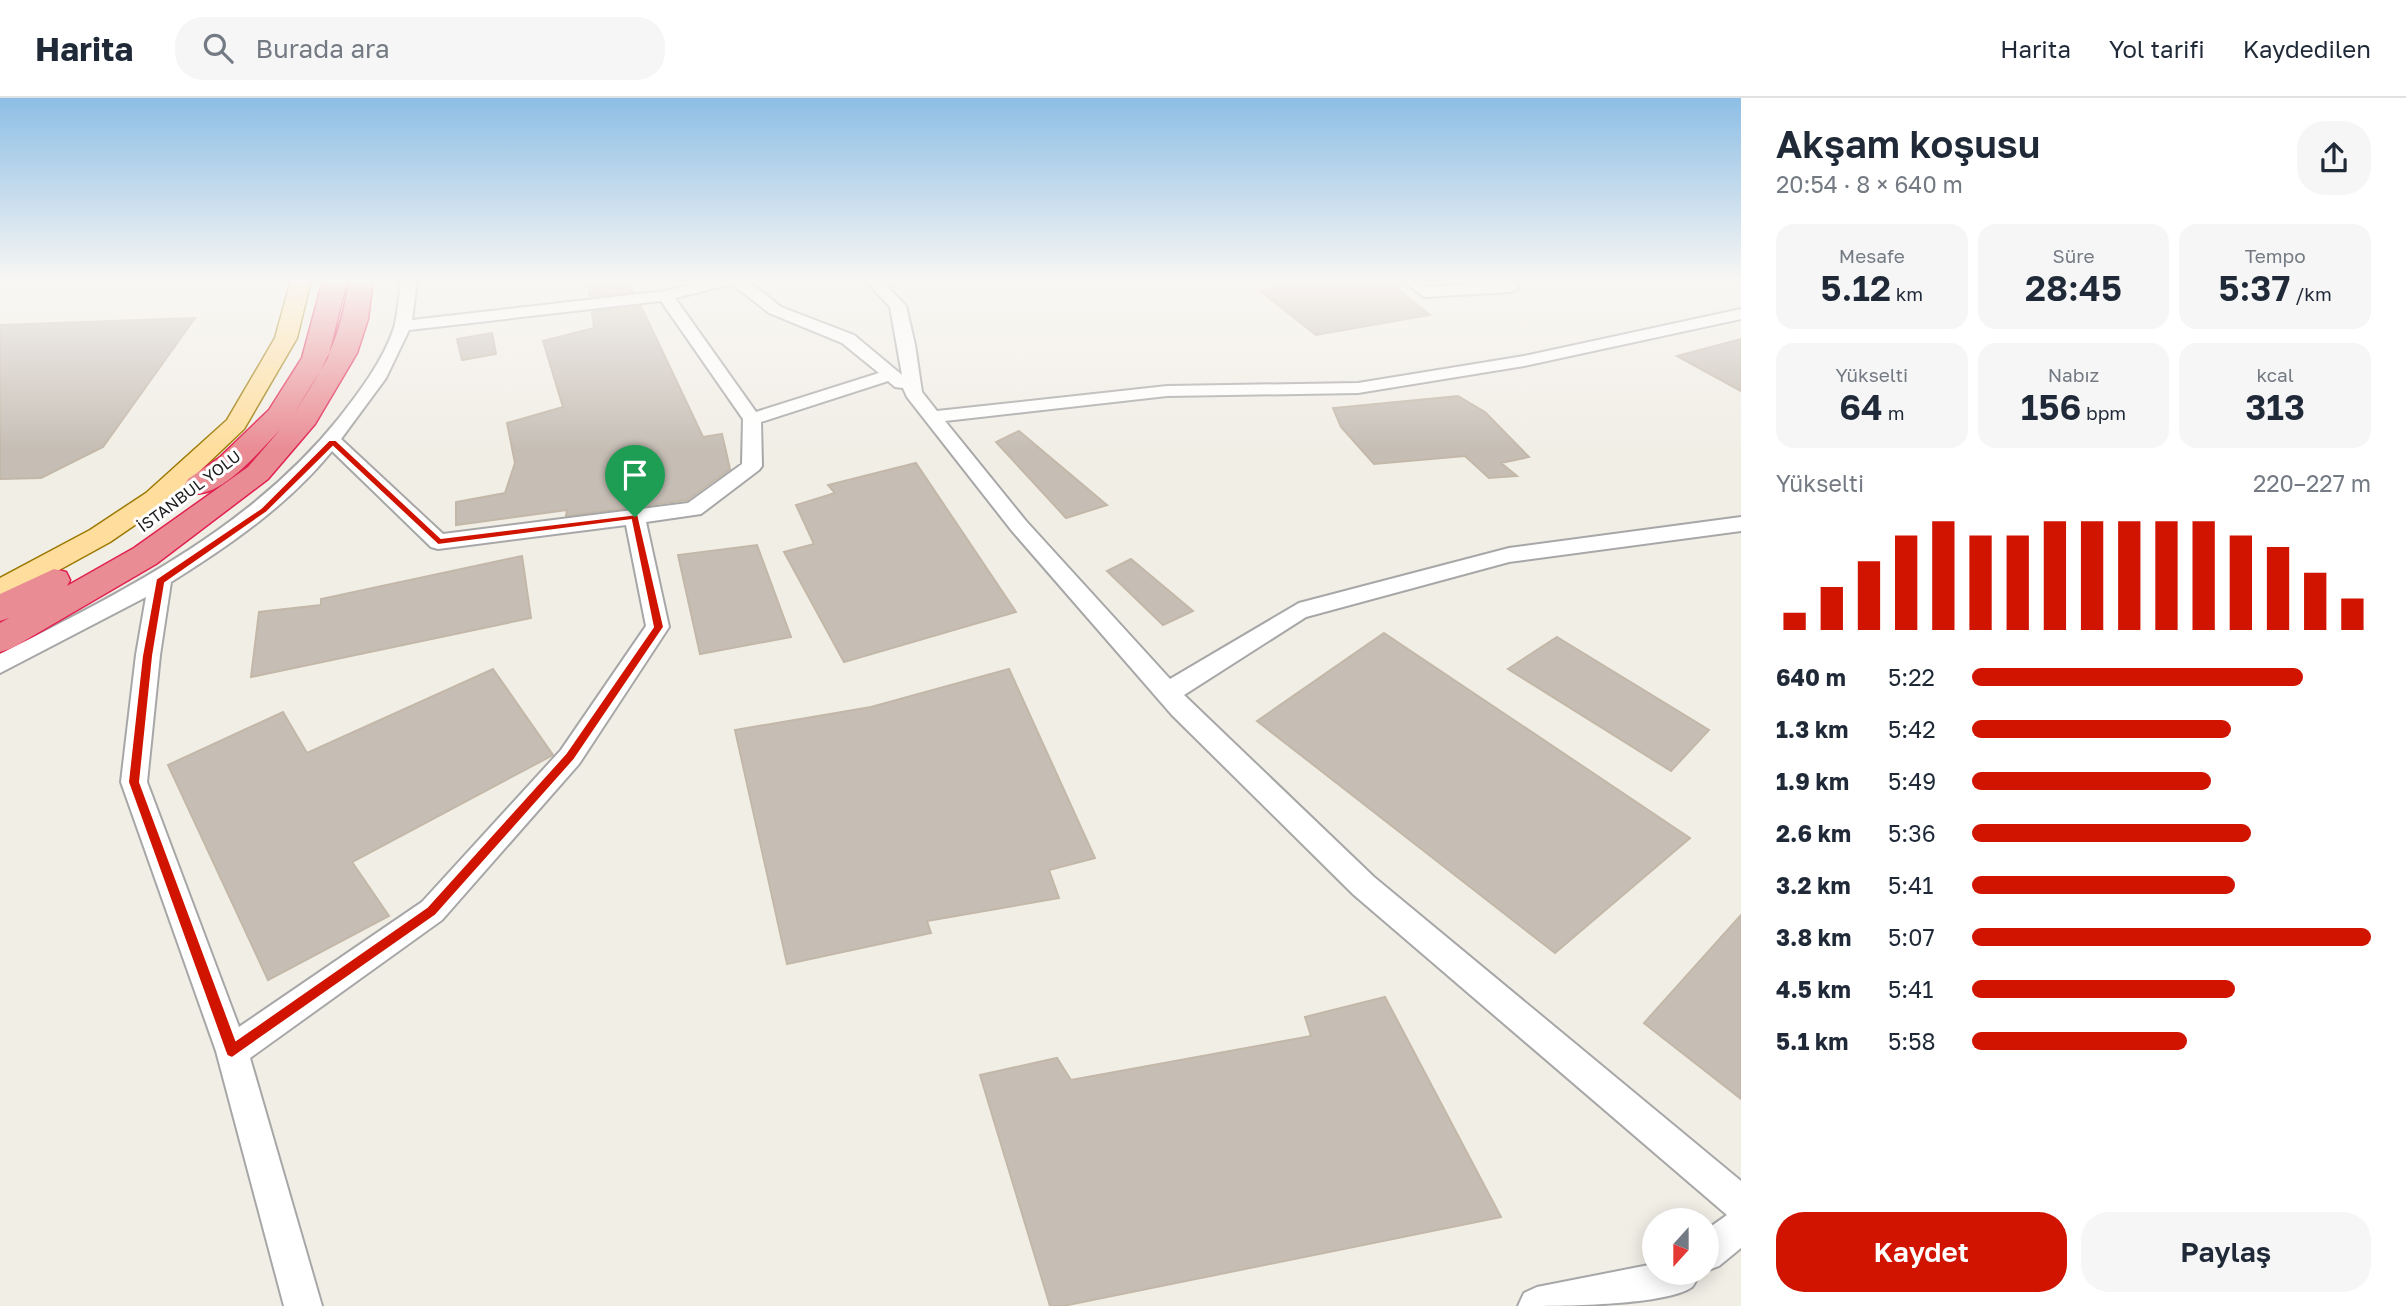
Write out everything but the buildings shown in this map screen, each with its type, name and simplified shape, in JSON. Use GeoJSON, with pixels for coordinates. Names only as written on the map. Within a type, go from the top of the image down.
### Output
{"type":"FeatureCollection","features":[{"type":"Feature","properties":{"kind":"highway","name":"İSTANBUL YOLU"},"geometry":{"type":"LineString","coordinates":[[0,609],[114,548],[229,464],[279,415],[315,358],[321,336]]}},
{"type":"Feature","properties":{"kind":"highway"},"geometry":{"type":"LineString","coordinates":[[0,639],[145,556],[258,473],[305,418],[344,353],[350,336]]}},
{"type":"Feature","properties":{"kind":"main road"},"geometry":{"type":"LineString","coordinates":[[0,590],[100,536],[155,499],[236,424],[286,336]]}},
{"type":"Feature","properties":{"kind":"street"},"geometry":{"type":"LineString","coordinates":[[0,664],[160,582],[264,510],[332,442],[385,367],[398,336]]}},
{"type":"Feature","properties":{"kind":"street"},"geometry":{"type":"LineString","coordinates":[[332,442],[438,542],[694,509],[751,466],[752,419],[694,336]]}},
{"type":"Feature","properties":{"kind":"street"},"geometry":{"type":"LineString","coordinates":[[841,336],[913,393],[1019,526],[1167,693],[1364,886],[1741,1204]]}},
{"type":"Feature","properties":{"kind":"street"},"geometry":{"type":"LineString","coordinates":[[905,336],[913,393]]}},
{"type":"Feature","properties":{"kind":"street"},"geometry":{"type":"LineString","coordinates":[[932,417],[1167,391],[1359,388],[1524,361],[1638,336]]}},
{"type":"Feature","properties":{"kind":"street"},"geometry":{"type":"LineString","coordinates":[[752,419],[891,375]]}},
{"type":"Feature","properties":{"kind":"street"},"geometry":{"type":"LineString","coordinates":[[232,1051],[432,911],[570,757],[658,627],[635,517]]}},
{"type":"Feature","properties":{"kind":"street"},"geometry":{"type":"LineString","coordinates":[[1167,693],[1299,611],[1509,555],[1741,524]]}},
{"type":"Feature","properties":{"kind":"street"},"geometry":{"type":"LineString","coordinates":[[160,582],[148,656],[134,782],[232,1051],[303,1306]]}},
{"type":"Feature","properties":{"kind":"street"},"geometry":{"type":"LineString","coordinates":[[1719,1243],[1741,1226]]}},
{"type":"Feature","properties":{"kind":"street"},"geometry":{"type":"LineString","coordinates":[[1537,1306],[1642,1285]]}},
{"type":"Feature","properties":{"kind":"route"},"geometry":{"type":"LineString","coordinates":[[332,442],[438,542],[635,517],[658,627],[570,757],[432,911],[232,1051],[134,782],[148,656],[160,582],[264,510],[332,442]]}}]}
